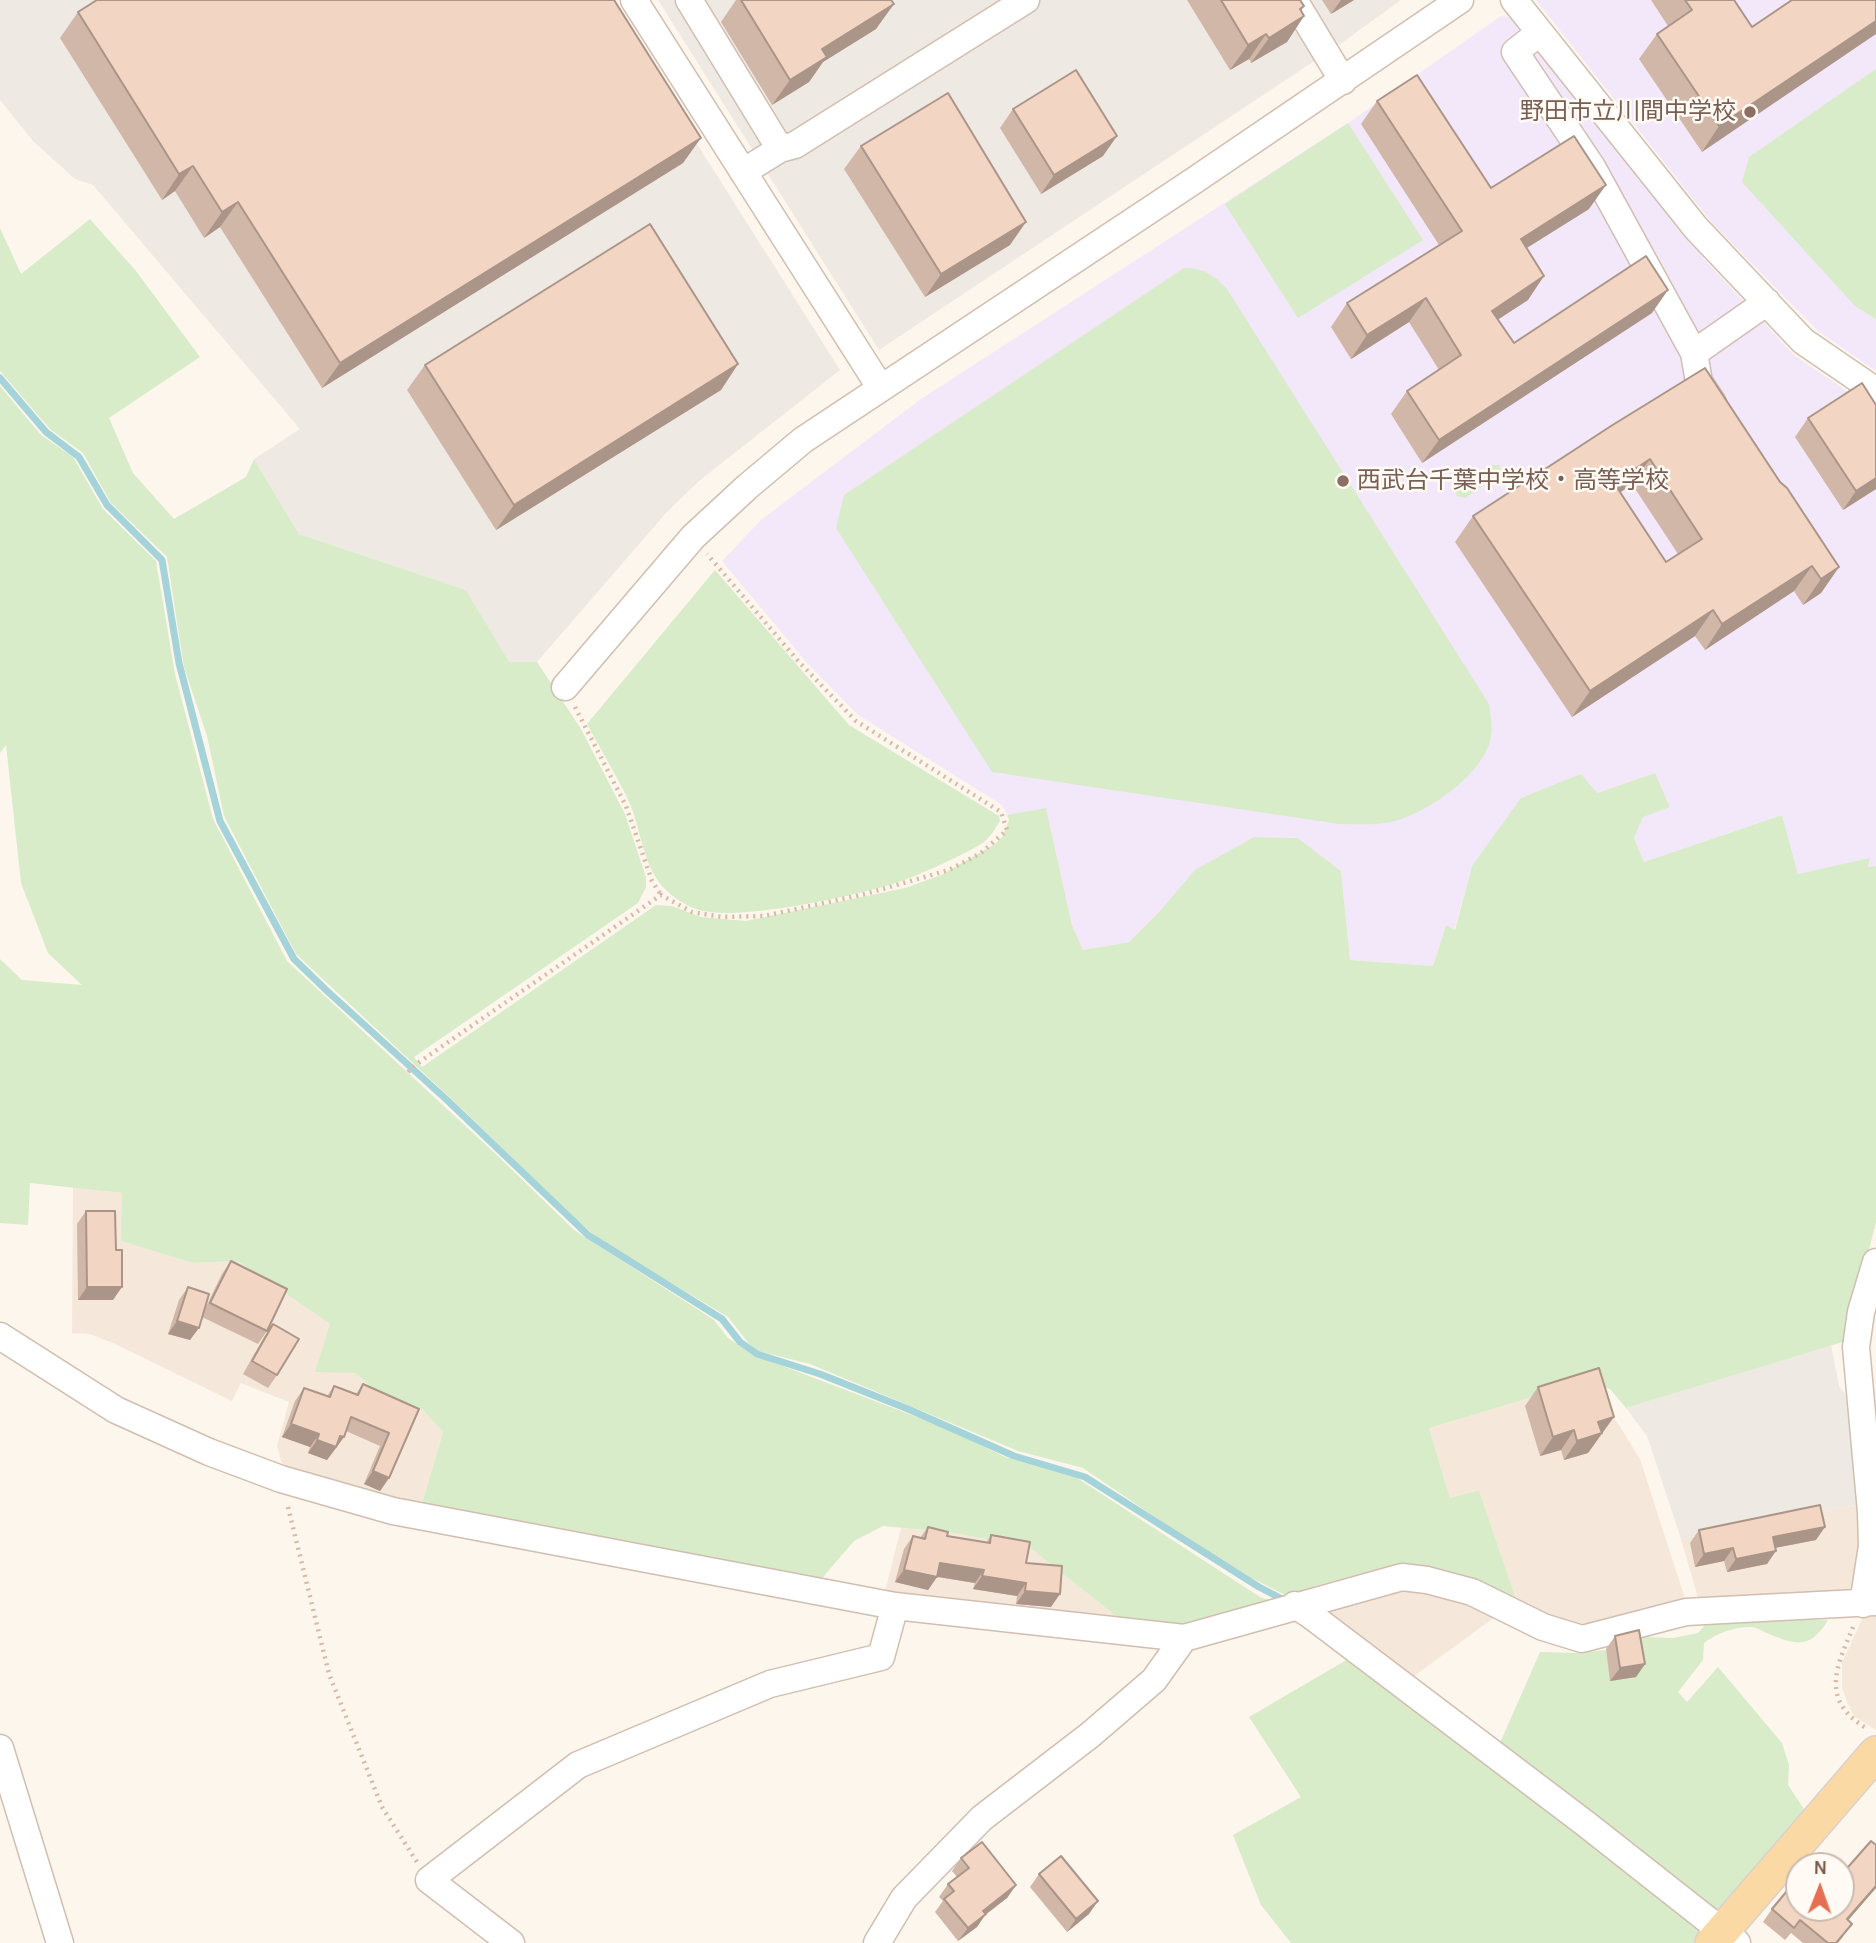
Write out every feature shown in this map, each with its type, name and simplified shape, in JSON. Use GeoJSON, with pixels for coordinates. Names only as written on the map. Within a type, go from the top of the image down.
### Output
{"type":"FeatureCollection","features":[{"type":"Feature","properties":{"kind":"main road"},"geometry":{"type":"LineString","coordinates":[[1724,1939],[1876,1753]]}},
{"type":"Feature","properties":{"kind":"street"},"geometry":{"type":"LineString","coordinates":[[634,0],[880,387]]}},
{"type":"Feature","properties":{"kind":"street"},"geometry":{"type":"LineString","coordinates":[[689,0],[780,149]]}},
{"type":"Feature","properties":{"kind":"street"},"geometry":{"type":"LineString","coordinates":[[743,172],[780,149],[795,145],[1026,0]]}},
{"type":"Feature","properties":{"kind":"street"},"geometry":{"type":"LineString","coordinates":[[1294,0],[1343,81]]}},
{"type":"Feature","properties":{"kind":"street"},"geometry":{"type":"LineString","coordinates":[[565,687],[693,537],[803,440],[1343,81],[1460,0]]}},
{"type":"Feature","properties":{"kind":"street"},"geometry":{"type":"LineString","coordinates":[[1514,0],[1696,228],[1803,341],[1876,391]]}},
{"type":"Feature","properties":{"kind":"street"},"geometry":{"type":"LineString","coordinates":[[1539,33],[1515,52],[1592,167],[1695,353],[1699,382],[1730,429]]}},
{"type":"Feature","properties":{"kind":"street"},"geometry":{"type":"LineString","coordinates":[[1695,353],[1767,302]]}},
{"type":"Feature","properties":{"kind":"street"},"geometry":{"type":"LineString","coordinates":[[0,1336],[117,1410],[209,1452],[281,1479],[393,1511],[895,1606],[1184,1637],[1402,1577],[1427,1580],[1472,1592],[1544,1627],[1582,1639],[1686,1612],[1870,1603],[1871,1512],[1856,1347],[1861,1312],[1876,1262]]}},
{"type":"Feature","properties":{"kind":"street"},"geometry":{"type":"LineString","coordinates":[[1295,1605],[1532,1784],[1724,1939]]}},
{"type":"Feature","properties":{"kind":"street"},"geometry":{"type":"LineString","coordinates":[[511,1943],[429,1880],[578,1765],[771,1684],[881,1657],[895,1606]]}},
{"type":"Feature","properties":{"kind":"street"},"geometry":{"type":"LineString","coordinates":[[877,1943],[904,1898],[982,1818],[1090,1735],[1154,1680],[1184,1637]]}},
{"type":"Feature","properties":{"kind":"street"},"geometry":{"type":"LineString","coordinates":[[0,1748],[61,1943]]}},
{"type":"Feature","properties":{"kind":"path"},"geometry":{"type":"LineString","coordinates":[[565,687],[626,806],[652,881],[661,895],[692,912],[722,917],[764,916],[876,891],[949,870],[981,853],[1007,830],[1001,812],[856,721],[799,662],[693,537]]}},
{"type":"Feature","properties":{"kind":"path"},"geometry":{"type":"LineString","coordinates":[[408,1072],[661,895]]}},
{"type":"Feature","properties":{"kind":"path"},"geometry":{"type":"LineString","coordinates":[[281,1479],[329,1674],[382,1807],[429,1880]]}},
{"type":"Feature","properties":{"kind":"path"},"geometry":{"type":"LineString","coordinates":[[1870,1603],[1838,1663],[1836,1678],[1838,1700],[1849,1718],[1876,1735]]}},
{"type":"Feature","properties":{"kind":"shaded area"},"geometry":{"type":"Polygon","coordinates":[[[0,0],[606,0],[840,370],[699,481],[666,513],[537,662],[509,663],[466,590],[299,534],[254,459],[300,429],[93,185],[75,179],[33,141],[0,100],[0,0]]]}},
{"type":"Feature","properties":{"kind":"shaded area"},"geometry":{"type":"Polygon","coordinates":[[[658,0],[1401,0],[1343,42],[879,350],[658,0]]]}},
{"type":"Feature","properties":{"kind":"shaded area","name":"野田市立川間中学校"},"geometry":{"type":"Polygon","coordinates":[[[1536,0],[1876,0],[1876,371],[1818,331],[1712,223],[1536,0]]]}},
{"type":"Feature","properties":{"kind":"shaded area","name":"西武台千葉中学校・高等学校"},"geometry":{"type":"Polygon","coordinates":[[[1501,16],[1512,18],[1707,262],[1794,355],[1876,411],[1876,866],[1867,867],[1869,859],[1798,874],[1782,815],[1644,862],[1634,838],[1643,816],[1670,807],[1655,773],[1597,793],[1472,866],[1454,931],[1446,925],[1433,966],[1350,960],[1341,871],[1298,838],[1254,837],[1160,911],[1129,942],[1083,950],[1072,925],[1046,809],[1007,815],[1002,805],[858,715],[807,663],[722,561],[761,520],[921,399],[1348,123],[1501,16]]]}},
{"type":"Feature","properties":{"kind":"shaded area"},"geometry":{"type":"Polygon","coordinates":[[[73,1187],[122,1193],[122,1241],[193,1263],[238,1261],[330,1324],[356,1373],[382,1398],[422,1409],[443,1432],[420,1510],[285,1474],[277,1446],[289,1402],[241,1383],[232,1401],[113,1343],[90,1334],[72,1333],[73,1187]]]}},
{"type":"Feature","properties":{"kind":"shaded area"},"geometry":{"type":"Polygon","coordinates":[[[1831,1345],[1839,1386],[1850,1400],[1861,1504],[1681,1539],[1647,1436],[1626,1408],[1831,1345]]]}},
{"type":"Feature","properties":{"kind":"shaded area"},"geometry":{"type":"Polygon","coordinates":[[[1583,1382],[1617,1422],[1640,1459],[1687,1605],[1632,1619],[1579,1626],[1518,1605],[1479,1490],[1450,1498],[1429,1428],[1583,1382]]]}},
{"type":"Feature","properties":{"kind":"shaded area"},"geometry":{"type":"Polygon","coordinates":[[[1861,1504],[1860,1568],[1848,1603],[1700,1605],[1681,1539],[1861,1504]]]}},
{"type":"Feature","properties":{"kind":"shaded area"},"geometry":{"type":"Polygon","coordinates":[[[901,1528],[955,1533],[1030,1548],[1126,1624],[884,1596],[901,1528]]]}},
{"type":"Feature","properties":{"kind":"shaded area"},"geometry":{"type":"Polygon","coordinates":[[[1403,1583],[1499,1614],[1410,1679],[1309,1606],[1403,1583]]]}},
{"type":"Feature","properties":{"kind":"shaded area"},"geometry":{"type":"Polygon","coordinates":[[[1876,1612],[1876,1730],[1854,1716],[1842,1688],[1842,1663],[1864,1615],[1876,1612]]]}},
{"type":"Feature","properties":{"kind":"green space"},"geometry":{"type":"Polygon","coordinates":[[[1876,69],[1876,319],[1855,306],[1742,182],[1749,157],[1876,69]]]}},
{"type":"Feature","properties":{"kind":"green space"},"geometry":{"type":"Polygon","coordinates":[[[1348,123],[1423,240],[1298,318],[1225,204],[1348,123]]]}},
{"type":"Feature","properties":{"kind":"green space"},"geometry":{"type":"Polygon","coordinates":[[[90,219],[136,271],[200,357],[109,418],[133,473],[174,519],[246,477],[254,459],[299,534],[466,590],[509,662],[537,662],[581,729],[625,814],[646,877],[646,887],[638,903],[414,1057],[422,1067],[656,905],[672,906],[701,917],[746,921],[905,888],[941,875],[995,844],[1003,836],[1009,820],[1007,815],[1046,808],[1072,925],[1083,950],[1129,942],[1195,870],[1254,837],[1298,838],[1341,871],[1350,960],[1433,966],[1446,925],[1455,930],[1472,866],[1521,798],[1581,774],[1597,793],[1655,773],[1670,807],[1643,817],[1634,838],[1644,862],[1782,815],[1798,874],[1870,858],[1868,867],[1876,866],[1876,1222],[1846,1341],[1626,1408],[1610,1389],[1583,1382],[1429,1428],[1450,1498],[1479,1490],[1518,1605],[1423,1568],[1393,1565],[1315,1586],[1289,1597],[1187,1539],[1083,1468],[1018,1451],[810,1364],[754,1350],[728,1317],[603,1242],[574,1218],[296,954],[224,816],[207,736],[184,667],[167,557],[111,503],[83,453],[50,429],[0,371],[0,228],[21,274],[90,219]]]}},
{"type":"Feature","properties":{"kind":"green space"},"geometry":{"type":"Polygon","coordinates":[[[1184,268],[1208,273],[1227,289],[1489,704],[1491,737],[1482,759],[1450,792],[1411,815],[1384,823],[1339,824],[992,772],[836,528],[844,495],[1184,268]]]}},
{"type":"Feature","properties":{"kind":"green space"},"geometry":{"type":"Polygon","coordinates":[[[0,386],[41,435],[73,457],[103,509],[156,561],[175,674],[213,819],[287,961],[574,1230],[714,1320],[728,1338],[751,1354],[943,1427],[1005,1457],[1077,1478],[1260,1597],[1278,1603],[1192,1627],[1126,1624],[1030,1548],[955,1533],[883,1526],[854,1541],[818,1583],[420,1510],[443,1432],[422,1409],[382,1398],[356,1373],[315,1372],[330,1324],[238,1261],[193,1263],[121,1241],[122,1193],[30,1183],[28,1225],[0,1223],[0,959],[22,980],[82,985],[48,953],[21,883],[6,745],[0,753],[0,386]]]}},
{"type":"Feature","properties":{"kind":"green space"},"geometry":{"type":"Polygon","coordinates":[[[1493,465],[1499,465],[1499,475],[1465,498],[1456,496],[1457,487],[1493,465]]]}},
{"type":"Feature","properties":{"kind":"green space"},"geometry":{"type":"Polygon","coordinates":[[[715,570],[849,725],[999,816],[1000,821],[986,840],[932,869],[902,881],[858,893],[770,910],[717,913],[699,910],[667,891],[651,868],[630,804],[587,724],[715,570]]]}},
{"type":"Feature","properties":{"kind":"green space"},"geometry":{"type":"Polygon","coordinates":[[[1710,1619],[1828,1620],[1815,1636],[1801,1642],[1786,1640],[1753,1627],[1738,1628],[1720,1634],[1704,1643],[1703,1660],[1678,1692],[1687,1702],[1718,1667],[1782,1743],[1789,1765],[1788,1785],[1804,1809],[1713,1916],[1500,1743],[1540,1652],[1578,1653],[1606,1650],[1611,1680],[1630,1641],[1646,1637],[1673,1638],[1698,1633],[1710,1619]]]}},
{"type":"Feature","properties":{"kind":"green space"},"geometry":{"type":"Polygon","coordinates":[[[1355,1655],[1710,1926],[1695,1943],[1291,1943],[1261,1905],[1233,1835],[1301,1797],[1249,1717],[1355,1655]]]}},
{"type":"Feature","properties":{"kind":"building"},"geometry":{"type":"Polygon","coordinates":[[[97,0],[614,0],[701,138],[340,363],[238,202],[222,212],[193,166],[179,174],[78,12],[97,0]]]}},
{"type":"Feature","properties":{"kind":"building"},"geometry":{"type":"Polygon","coordinates":[[[741,0],[891,0],[894,4],[822,49],[827,57],[790,80],[741,0]]]}},
{"type":"Feature","properties":{"kind":"building"},"geometry":{"type":"Polygon","coordinates":[[[1221,0],[1300,0],[1304,6],[1300,9],[1304,16],[1269,38],[1266,34],[1248,45],[1221,0]]]}},
{"type":"Feature","properties":{"kind":"building"},"geometry":{"type":"Polygon","coordinates":[[[1685,0],[1734,0],[1752,27],[1792,0],[1876,0],[1876,21],[1719,126],[1657,34],[1692,10],[1685,0]]]}},
{"type":"Feature","properties":{"kind":"building"},"geometry":{"type":"Polygon","coordinates":[[[1076,70],[1117,136],[1054,175],[1013,109],[1076,70]]]}},
{"type":"Feature","properties":{"kind":"building"},"geometry":{"type":"Polygon","coordinates":[[[1417,75],[1491,188],[1574,136],[1606,185],[1521,239],[1544,276],[1492,311],[1514,343],[1646,256],[1668,290],[1439,440],[1407,391],[1461,355],[1426,298],[1367,335],[1347,303],[1462,231],[1377,101],[1417,75]]]}},
{"type":"Feature","properties":{"kind":"building"},"geometry":{"type":"Polygon","coordinates":[[[948,93],[1026,222],[941,274],[861,146],[948,93]]]}},
{"type":"Feature","properties":{"kind":"building"},"geometry":{"type":"Polygon","coordinates":[[[650,224],[738,364],[514,505],[425,365],[650,224]]]}},
{"type":"Feature","properties":{"kind":"building"},"geometry":{"type":"Polygon","coordinates":[[[1705,368],[1839,567],[1821,579],[1812,566],[1722,624],[1713,610],[1590,691],[1473,516],[1705,368]],[[1650,459],[1614,483],[1666,562],[1702,539],[1650,459]]]}},
{"type":"Feature","properties":{"kind":"building"},"geometry":{"type":"Polygon","coordinates":[[[1862,383],[1876,405],[1876,478],[1856,491],[1808,418],[1862,383]]]}},
{"type":"Feature","properties":{"kind":"building"},"geometry":{"type":"Polygon","coordinates":[[[86,1211],[115,1211],[116,1250],[122,1250],[122,1287],[87,1287],[86,1211]]]}},
{"type":"Feature","properties":{"kind":"building"},"geometry":{"type":"Polygon","coordinates":[[[231,1261],[287,1289],[267,1331],[210,1303],[231,1261]]]}},
{"type":"Feature","properties":{"kind":"building"},"geometry":{"type":"Polygon","coordinates":[[[188,1287],[209,1294],[199,1328],[177,1321],[188,1287]]]}},
{"type":"Feature","properties":{"kind":"building"},"geometry":{"type":"Polygon","coordinates":[[[273,1324],[299,1339],[277,1375],[252,1361],[273,1324]]]}},
{"type":"Feature","properties":{"kind":"building"},"geometry":{"type":"Polygon","coordinates":[[[1599,1368],[1614,1417],[1598,1422],[1602,1433],[1577,1441],[1574,1430],[1553,1437],[1538,1387],[1599,1368]]]}},
{"type":"Feature","properties":{"kind":"building"},"geometry":{"type":"Polygon","coordinates":[[[363,1384],[419,1409],[389,1478],[373,1471],[389,1433],[351,1417],[344,1437],[340,1436],[336,1447],[317,1440],[319,1434],[291,1424],[304,1388],[330,1397],[334,1386],[358,1395],[363,1384]]]}},
{"type":"Feature","properties":{"kind":"building"},"geometry":{"type":"Polygon","coordinates":[[[1820,1505],[1825,1527],[1773,1537],[1776,1551],[1736,1559],[1733,1548],[1704,1554],[1699,1530],[1820,1505]]]}},
{"type":"Feature","properties":{"kind":"building"},"geometry":{"type":"Polygon","coordinates":[[[928,1527],[948,1532],[947,1536],[990,1543],[991,1535],[1030,1542],[1026,1563],[1062,1566],[1060,1594],[1025,1591],[1026,1583],[982,1576],[984,1570],[940,1563],[937,1577],[904,1570],[913,1536],[925,1539],[928,1527]]]}},
{"type":"Feature","properties":{"kind":"building"},"geometry":{"type":"Polygon","coordinates":[[[1639,1630],[1645,1664],[1620,1668],[1615,1636],[1639,1630]]]}},
{"type":"Feature","properties":{"kind":"building"},"geometry":{"type":"Polygon","coordinates":[[[1871,1841],[1876,1845],[1876,1886],[1855,1910],[1855,1859],[1871,1841]]]}},
{"type":"Feature","properties":{"kind":"building"},"geometry":{"type":"Polygon","coordinates":[[[982,1842],[1016,1885],[983,1911],[986,1914],[968,1928],[944,1899],[954,1891],[948,1884],[969,1868],[961,1858],[982,1842]]]}},
{"type":"Feature","properties":{"kind":"building"},"geometry":{"type":"Polygon","coordinates":[[[1061,1856],[1098,1901],[1076,1919],[1039,1874],[1061,1856]]]}},
{"type":"Feature","properties":{"kind":"building"},"geometry":{"type":"Polygon","coordinates":[[[1785,1893],[1785,1920],[1772,1909],[1785,1893]]]}},
{"type":"Feature","properties":{"kind":"building"},"geometry":{"type":"Polygon","coordinates":[[[1787,1922],[1798,1922],[1794,1928],[1787,1922]]]}},
{"type":"Feature","properties":{"kind":"building"},"geometry":{"type":"Polygon","coordinates":[[[1802,1922],[1852,1924],[1836,1943],[1828,1943],[1802,1922]]]}},
{"type":"Feature","properties":{"kind":"waterway"},"geometry":{"type":"LineString","coordinates":[[0,378],[46,432],[79,457],[107,505],[162,560],[179,663],[220,821],[294,959],[326,990],[448,1101],[588,1235],[722,1319],[740,1342],[757,1354],[820,1374],[1014,1456],[1085,1477],[1259,1587],[1286,1601]]}},
{"type":"Feature","properties":{"kind":"place","name":"野田市立川間中学校"},"geometry":{"type":"Point","coordinates":[1750,112]}},
{"type":"Feature","properties":{"kind":"place","name":"西武台千葉中学校・高等学校"},"geometry":{"type":"Point","coordinates":[1343,481]}}]}
